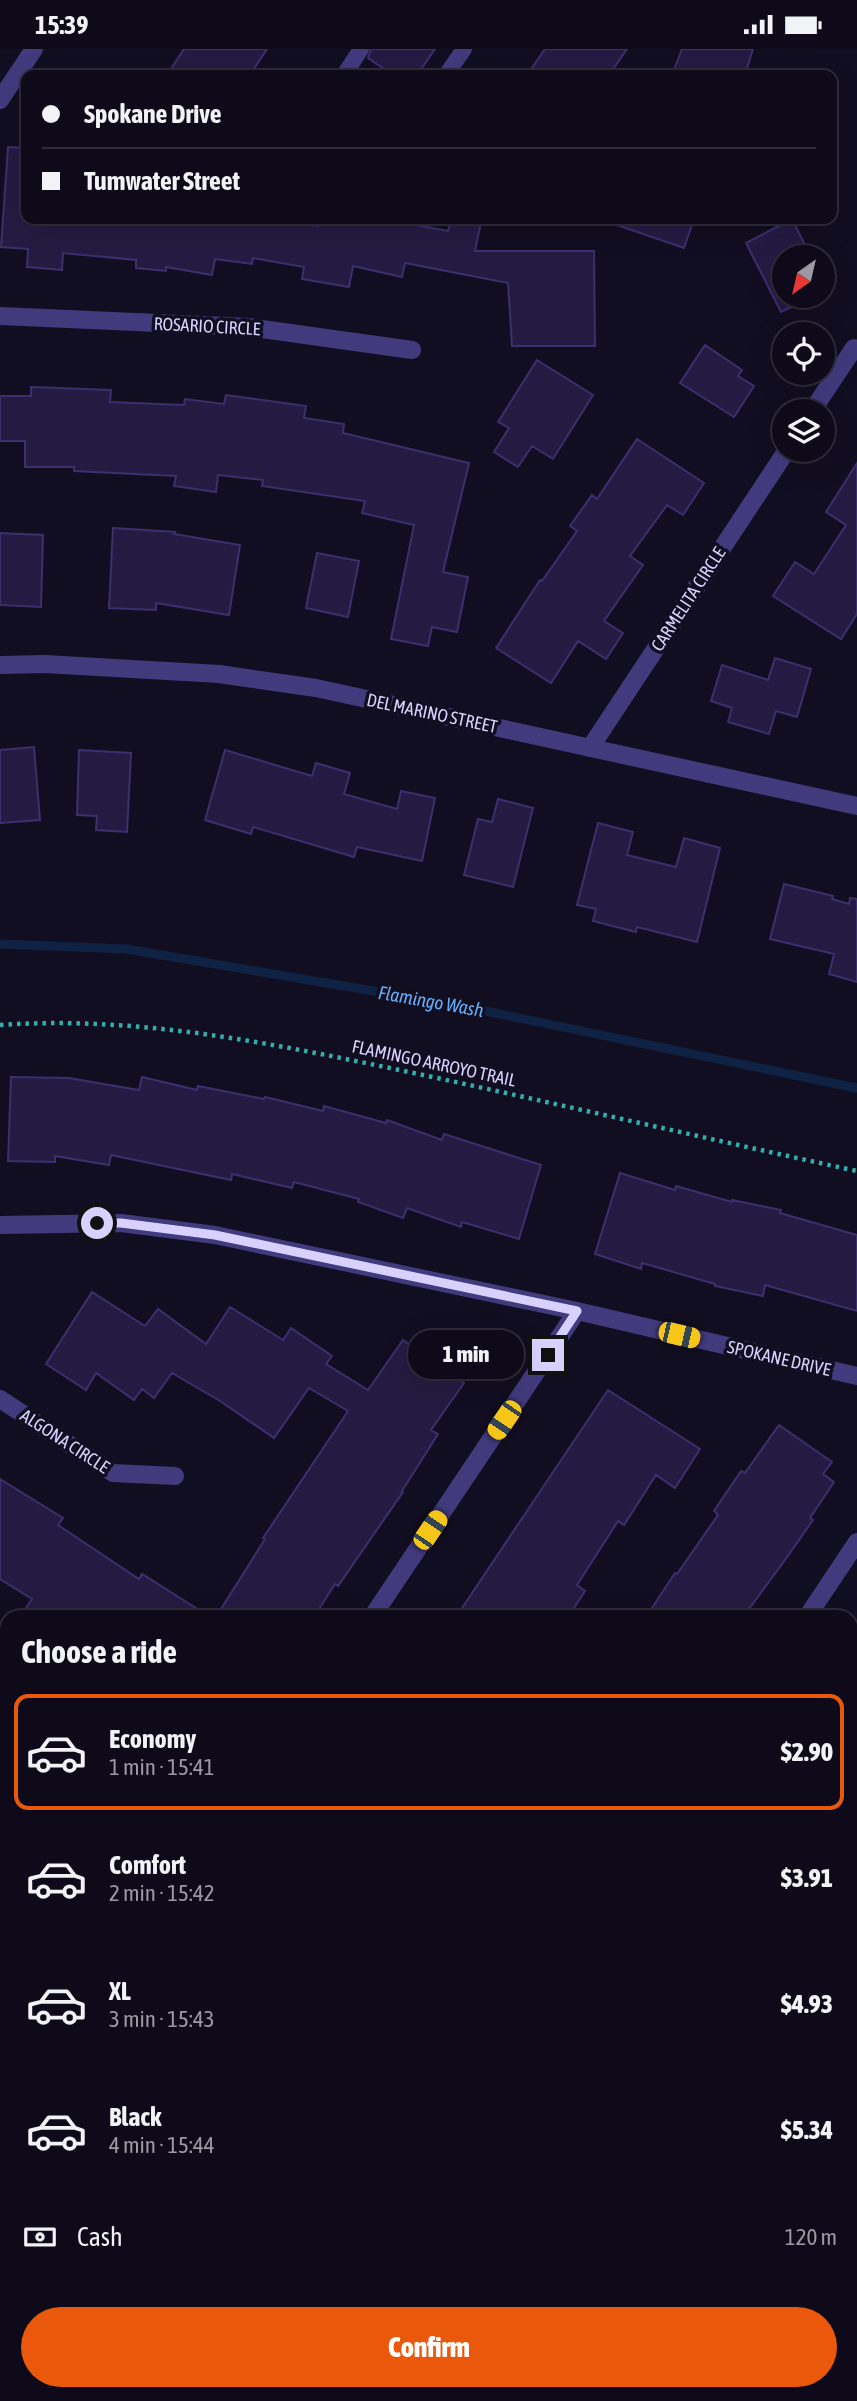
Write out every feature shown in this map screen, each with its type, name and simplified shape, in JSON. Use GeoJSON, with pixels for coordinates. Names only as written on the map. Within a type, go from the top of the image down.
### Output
{"type":"FeatureCollection","features":[{"type":"Feature","properties":{"kind":"street"},"geometry":{"type":"LineString","coordinates":[[0,100],[34,49]]}},
{"type":"Feature","properties":{"kind":"street","name":"ROSARIO CIRCLE"},"geometry":{"type":"LineString","coordinates":[[0,316],[248,327],[412,349]]}},
{"type":"Feature","properties":{"kind":"street"},"geometry":{"type":"LineString","coordinates":[[820,399],[854,348]]}},
{"type":"Feature","properties":{"kind":"street","name":"CARMELITA CIRCLE"},"geometry":{"type":"LineString","coordinates":[[590,748],[779,462]]}},
{"type":"Feature","properties":{"kind":"street","name":"DEL MARINO STREET"},"geometry":{"type":"LineString","coordinates":[[0,665],[46,664],[244,677],[316,688],[857,806]]}},
{"type":"Feature","properties":{"kind":"street","name":"SPOKANE DRIVE"},"geometry":{"type":"LineString","coordinates":[[0,1225],[121,1223],[215,1235],[577,1311],[857,1376]]}},
{"type":"Feature","properties":{"kind":"street"},"geometry":{"type":"LineString","coordinates":[[377,1610],[577,1311]]}},
{"type":"Feature","properties":{"kind":"street","name":"ALGONA CIRCLE"},"geometry":{"type":"LineString","coordinates":[[0,1399],[113,1472],[175,1476]]}},
{"type":"Feature","properties":{"kind":"street"},"geometry":{"type":"LineString","coordinates":[[812,1610],[857,1542]]}},
{"type":"Feature","properties":{"kind":"lane"},"geometry":{"type":"LineString","coordinates":[[347,70],[361,49]]}},
{"type":"Feature","properties":{"kind":"lane"},"geometry":{"type":"LineString","coordinates":[[449,70],[464,49]]}},
{"type":"Feature","properties":{"kind":"path","name":"FLAMINGO ARROYO TRAIL"},"geometry":{"type":"LineString","coordinates":[[0,1025],[45,1022],[178,1030],[246,1039],[572,1107],[857,1171]]}},
{"type":"Feature","properties":{"kind":"building"},"geometry":{"type":"Polygon","coordinates":[[[184,49],[267,49],[253,70],[170,70],[184,49]]]}},
{"type":"Feature","properties":{"kind":"building"},"geometry":{"type":"Polygon","coordinates":[[[371,49],[435,49],[420,70],[386,70],[368,58],[371,49]]]}},
{"type":"Feature","properties":{"kind":"building"},"geometry":{"type":"Polygon","coordinates":[[[545,49],[627,49],[612,70],[530,70],[545,49]]]}},
{"type":"Feature","properties":{"kind":"building"},"geometry":{"type":"Polygon","coordinates":[[[682,49],[753,49],[747,70],[674,70],[682,49]]]}},
{"type":"Feature","properties":{"kind":"building"},"geometry":{"type":"Polygon","coordinates":[[[8,147],[21,148],[21,224],[412,224],[448,231],[450,224],[481,224],[475,251],[594,251],[595,346],[512,346],[508,283],[405,263],[402,277],[353,266],[349,287],[302,279],[304,267],[253,258],[252,264],[215,259],[212,275],[166,267],[166,271],[136,268],[136,260],[63,253],[62,270],[27,267],[28,249],[1,247],[8,147]]]}},
{"type":"Feature","properties":{"kind":"building"},"geometry":{"type":"Polygon","coordinates":[[[614,224],[692,224],[684,248],[614,224]]]}},
{"type":"Feature","properties":{"kind":"building"},"geometry":{"type":"Polygon","coordinates":[[[782,224],[794,224],[805,245],[772,245],[772,294],[746,243],[782,224]]]}},
{"type":"Feature","properties":{"kind":"building"},"geometry":{"type":"Polygon","coordinates":[[[705,345],[742,370],[738,376],[754,386],[734,417],[680,383],[705,345]]]}},
{"type":"Feature","properties":{"kind":"building"},"geometry":{"type":"Polygon","coordinates":[[[537,360],[593,395],[553,459],[532,446],[518,467],[494,452],[509,428],[498,422],[537,360]]]}},
{"type":"Feature","properties":{"kind":"building"},"geometry":{"type":"Polygon","coordinates":[[[31,387],[111,390],[110,402],[184,405],[185,399],[224,404],[226,395],[306,406],[304,418],[344,424],[343,433],[469,463],[443,572],[468,577],[457,632],[432,627],[428,646],[391,639],[414,525],[362,513],[365,501],[262,486],[263,480],[218,475],[216,492],[174,486],[176,476],[74,471],[74,467],[25,467],[25,441],[0,441],[0,396],[31,396],[31,387]]]}},
{"type":"Feature","properties":{"kind":"building"},"geometry":{"type":"Polygon","coordinates":[[[637,439],[704,483],[683,515],[667,505],[630,556],[643,565],[604,621],[623,633],[606,659],[578,641],[551,683],[496,648],[540,580],[542,581],[577,531],[570,526],[592,495],[597,499],[637,439]]]}},
{"type":"Feature","properties":{"kind":"building"},"geometry":{"type":"Polygon","coordinates":[[[857,463],[857,614],[841,639],[773,596],[795,562],[814,574],[846,525],[826,512],[857,463]]]}},
{"type":"Feature","properties":{"kind":"building"},"geometry":{"type":"Polygon","coordinates":[[[113,528],[175,532],[174,534],[240,545],[229,615],[156,603],[156,610],[109,608],[113,528]]]}},
{"type":"Feature","properties":{"kind":"building"},"geometry":{"type":"Polygon","coordinates":[[[0,533],[43,535],[41,607],[0,605],[0,533]]]}},
{"type":"Feature","properties":{"kind":"building"},"geometry":{"type":"Polygon","coordinates":[[[317,553],[359,561],[348,617],[306,608],[317,553]]]}},
{"type":"Feature","properties":{"kind":"building"},"geometry":{"type":"Polygon","coordinates":[[[775,658],[811,669],[797,717],[776,711],[769,734],[728,722],[732,708],[711,701],[722,665],[768,680],[775,658]]]}},
{"type":"Feature","properties":{"kind":"building"},"geometry":{"type":"Polygon","coordinates":[[[34,747],[40,820],[0,823],[0,750],[34,747]]]}},
{"type":"Feature","properties":{"kind":"building"},"geometry":{"type":"Polygon","coordinates":[[[79,750],[131,753],[127,832],[96,830],[97,816],[77,815],[79,750]]]}},
{"type":"Feature","properties":{"kind":"building"},"geometry":{"type":"Polygon","coordinates":[[[225,750],[312,776],[316,763],[350,773],[344,794],[397,809],[401,791],[435,798],[422,861],[357,847],[354,857],[253,827],[251,834],[205,820],[225,750]]]}},
{"type":"Feature","properties":{"kind":"building"},"geometry":{"type":"Polygon","coordinates":[[[498,799],[533,808],[513,887],[464,875],[478,819],[492,822],[498,799]]]}},
{"type":"Feature","properties":{"kind":"building"},"geometry":{"type":"Polygon","coordinates":[[[598,823],[633,832],[627,855],[676,867],[684,838],[720,848],[697,942],[637,927],[636,932],[593,921],[596,909],[577,905],[598,823]]]}},
{"type":"Feature","properties":{"kind":"building"},"geometry":{"type":"Polygon","coordinates":[[[784,884],[833,896],[832,899],[849,904],[850,898],[857,899],[857,982],[829,974],[834,954],[770,939],[784,884]]]}},
{"type":"Feature","properties":{"kind":"building"},"geometry":{"type":"Polygon","coordinates":[[[11,1077],[69,1078],[139,1090],[142,1077],[197,1090],[198,1086],[264,1099],[265,1097],[323,1111],[324,1106],[386,1123],[387,1120],[442,1140],[444,1134],[541,1165],[519,1239],[462,1222],[461,1227],[407,1208],[403,1218],[358,1202],[359,1199],[294,1182],[292,1188],[232,1174],[231,1180],[111,1155],[109,1165],[55,1156],[55,1162],[8,1161],[11,1077]]]}},
{"type":"Feature","properties":{"kind":"building"},"geometry":{"type":"Polygon","coordinates":[[[620,1173],[675,1190],[676,1186],[732,1202],[781,1210],[780,1213],[857,1235],[857,1311],[765,1285],[763,1296],[715,1286],[642,1263],[641,1269],[595,1254],[620,1173]]]}},
{"type":"Feature","properties":{"kind":"building"},"geometry":{"type":"Polygon","coordinates":[[[92,1292],[145,1326],[158,1309],[206,1344],[230,1307],[283,1340],[291,1328],[332,1356],[326,1364],[368,1390],[403,1340],[464,1383],[431,1430],[438,1434],[403,1492],[318,1610],[220,1610],[265,1539],[263,1538],[348,1411],[309,1388],[274,1438],[220,1401],[172,1373],[154,1398],[142,1389],[134,1400],[96,1373],[86,1390],[46,1364],[92,1292]]]}},
{"type":"Feature","properties":{"kind":"building"},"geometry":{"type":"Polygon","coordinates":[[[608,1390],[700,1449],[675,1488],[656,1475],[624,1525],[618,1521],[577,1585],[585,1591],[573,1610],[461,1610],[608,1390]]]}},
{"type":"Feature","properties":{"kind":"building"},"geometry":{"type":"Polygon","coordinates":[[[779,1425],[832,1462],[823,1474],[834,1482],[810,1518],[813,1520],[748,1610],[651,1610],[718,1515],[714,1511],[741,1471],[745,1473],[779,1425]]]}},
{"type":"Feature","properties":{"kind":"building"},"geometry":{"type":"Polygon","coordinates":[[[0,1479],[63,1518],[58,1525],[139,1579],[142,1574],[199,1610],[25,1610],[32,1599],[0,1579],[0,1479]]]}},
{"type":"Feature","properties":{"kind":"waterway","name":"Flamingo Wash"},"geometry":{"type":"LineString","coordinates":[[0,944],[126,949],[456,1005],[857,1088]]}},
{"type":"Feature","properties":{"kind":"route"},"geometry":{"type":"LineString","coordinates":[[97,1223],[121,1223],[215,1235],[577,1311],[548,1355]]}}]}
